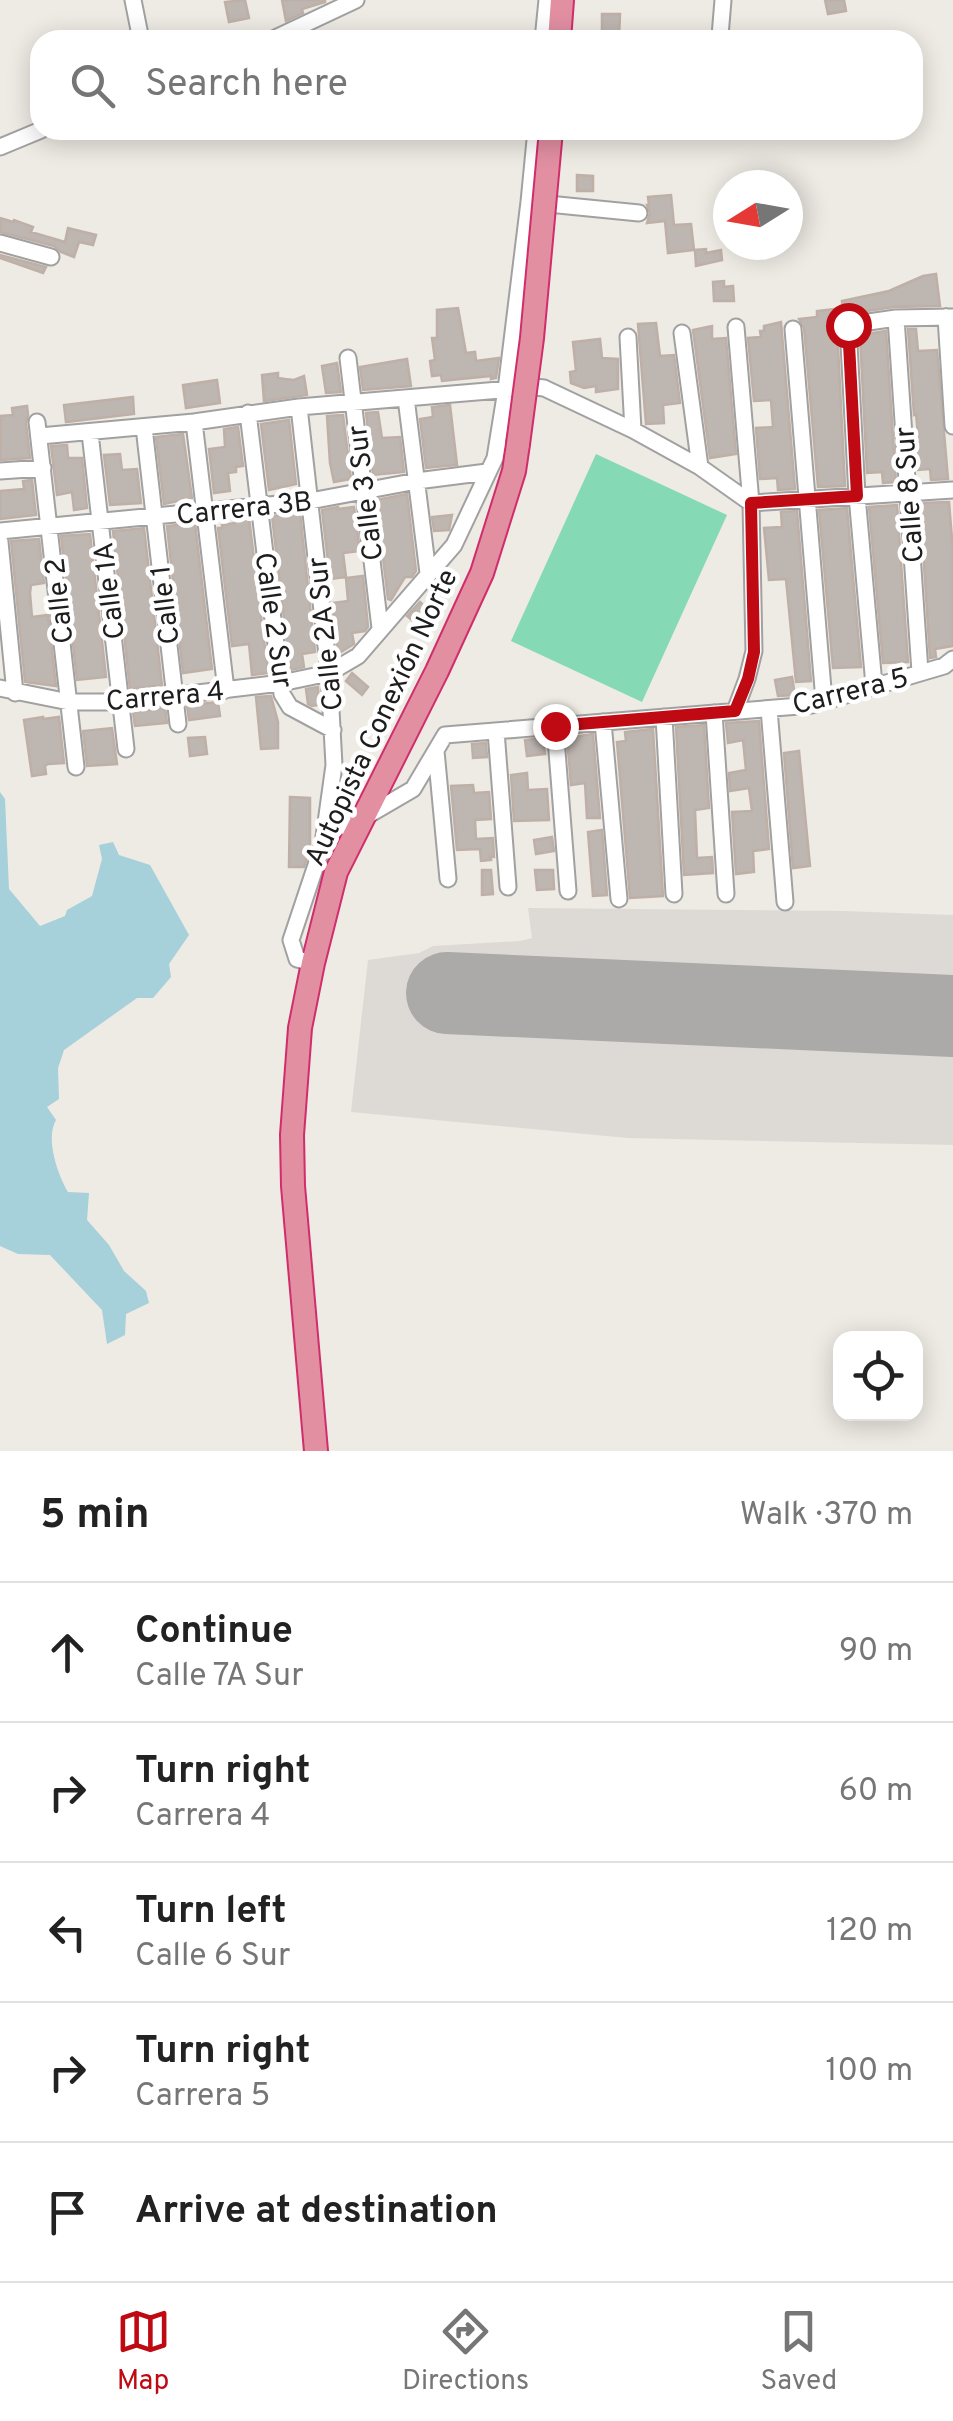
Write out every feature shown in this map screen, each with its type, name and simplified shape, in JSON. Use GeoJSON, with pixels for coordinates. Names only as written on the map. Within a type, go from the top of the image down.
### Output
{"type":"FeatureCollection","features":[{"type":"Feature","properties":{"kind":"highway"},"geometry":{"type":"LineString","coordinates":[[560,30],[562,0]]}},
{"type":"Feature","properties":{"kind":"highway","name":"Autopista Conexión Norte"},"geometry":{"type":"LineString","coordinates":[[316,1451],[293,1186],[292,1135],[300,1028],[336,872],[482,573],[514,472],[535,307],[550,140]]}},
{"type":"Feature","properties":{"kind":"street"},"geometry":{"type":"LineString","coordinates":[[133,0],[138,30]]}},
{"type":"Feature","properties":{"kind":"street"},"geometry":{"type":"LineString","coordinates":[[292,30],[356,0]]}},
{"type":"Feature","properties":{"kind":"street"},"geometry":{"type":"LineString","coordinates":[[544,30],[547,0]]}},
{"type":"Feature","properties":{"kind":"street"},"geometry":{"type":"LineString","coordinates":[[720,30],[722,0]]}},
{"type":"Feature","properties":{"kind":"street"},"geometry":{"type":"LineString","coordinates":[[1,148],[30,135]]}},
{"type":"Feature","properties":{"kind":"street"},"geometry":{"type":"LineString","coordinates":[[330,673],[358,656],[454,545],[495,458],[535,140]]}},
{"type":"Feature","properties":{"kind":"street"},"geometry":{"type":"LineString","coordinates":[[530,202],[639,212]]}},
{"type":"Feature","properties":{"kind":"street"},"geometry":{"type":"LineString","coordinates":[[0,243],[51,258]]}},
{"type":"Feature","properties":{"kind":"street"},"geometry":{"type":"LineString","coordinates":[[874,685],[857,496],[848,325],[896,318],[950,317],[953,426]]}},
{"type":"Feature","properties":{"kind":"street","name":"Calle 8 Sur"},"geometry":{"type":"LineString","coordinates":[[896,318],[920,672]]}},
{"type":"Feature","properties":{"kind":"street"},"geometry":{"type":"LineString","coordinates":[[735,711],[754,652],[751,503],[736,327]]}},
{"type":"Feature","properties":{"kind":"street"},"geometry":{"type":"LineString","coordinates":[[793,329],[824,701]]}},
{"type":"Feature","properties":{"kind":"street"},"geometry":{"type":"LineString","coordinates":[[682,333],[700,467]]}},
{"type":"Feature","properties":{"kind":"street"},"geometry":{"type":"LineString","coordinates":[[628,338],[634,430]]}},
{"type":"Feature","properties":{"kind":"street","name":"Calle 3 Sur"},"geometry":{"type":"LineString","coordinates":[[348,358],[380,628]]}},
{"type":"Feature","properties":{"kind":"street"},"geometry":{"type":"LineString","coordinates":[[90,433],[299,407],[544,388],[634,430],[700,467],[751,503],[953,490]]}},
{"type":"Feature","properties":{"kind":"street"},"geometry":{"type":"LineString","coordinates":[[406,398],[428,573]]}},
{"type":"Feature","properties":{"kind":"street","name":"Calle 2A Sur"},"geometry":{"type":"LineString","coordinates":[[299,407],[330,673],[334,765],[323,844],[292,940],[298,959],[313,963]]}},
{"type":"Feature","properties":{"kind":"street","name":"Calle 2 Sur"},"geometry":{"type":"LineString","coordinates":[[248,413],[282,694],[290,706],[333,730]]}},
{"type":"Feature","properties":{"kind":"street"},"geometry":{"type":"LineString","coordinates":[[194,422],[226,690]]}},
{"type":"Feature","properties":{"kind":"street","name":"Calle 1"},"geometry":{"type":"LineString","coordinates":[[144,427],[178,724]]}},
{"type":"Feature","properties":{"kind":"street","name":"Calle 2"},"geometry":{"type":"LineString","coordinates":[[76,767],[38,429],[90,433]]}},
{"type":"Feature","properties":{"kind":"street","name":"Calle 1A"},"geometry":{"type":"LineString","coordinates":[[90,433],[126,749]]}},
{"type":"Feature","properties":{"kind":"street"},"geometry":{"type":"LineString","coordinates":[[0,471],[44,468]]}},
{"type":"Feature","properties":{"kind":"street","name":"Carrera 3B"},"geometry":{"type":"LineString","coordinates":[[0,531],[310,501],[487,472]]}},
{"type":"Feature","properties":{"kind":"street"},"geometry":{"type":"LineString","coordinates":[[0,542],[7,691]]}},
{"type":"Feature","properties":{"kind":"street","name":"Carrera 5"},"geometry":{"type":"LineString","coordinates":[[436,750],[445,735],[812,705],[944,666],[953,659]]}},
{"type":"Feature","properties":{"kind":"street","name":"Carrera 4"},"geometry":{"type":"LineString","coordinates":[[7,691],[69,702],[121,702],[281,683],[330,673]]}},
{"type":"Feature","properties":{"kind":"street"},"geometry":{"type":"LineString","coordinates":[[769,709],[785,902]]}},
{"type":"Feature","properties":{"kind":"street"},"geometry":{"type":"LineString","coordinates":[[714,714],[726,894]]}},
{"type":"Feature","properties":{"kind":"street"},"geometry":{"type":"LineString","coordinates":[[664,718],[674,894]]}},
{"type":"Feature","properties":{"kind":"street"},"geometry":{"type":"LineString","coordinates":[[603,722],[619,899]]}},
{"type":"Feature","properties":{"kind":"street"},"geometry":{"type":"LineString","coordinates":[[555,726],[568,891]]}},
{"type":"Feature","properties":{"kind":"street"},"geometry":{"type":"LineString","coordinates":[[496,731],[508,887]]}},
{"type":"Feature","properties":{"kind":"street"},"geometry":{"type":"LineString","coordinates":[[331,799],[359,827],[413,789],[436,750]]}},
{"type":"Feature","properties":{"kind":"street"},"geometry":{"type":"LineString","coordinates":[[436,750],[448,879]]}},
{"type":"Feature","properties":{"kind":"shaded area"},"geometry":{"type":"Polygon","coordinates":[[[528,908],[953,915],[953,1145],[628,1138],[351,1112],[368,960],[419,953],[433,946],[532,938],[528,908]]]}},
{"type":"Feature","properties":{"kind":"green space"},"geometry":{"type":"Polygon","coordinates":[[[596,454],[727,515],[642,702],[511,641],[596,454]]]}},
{"type":"Feature","properties":{"kind":"water"},"geometry":{"type":"Polygon","coordinates":[[[0,792],[5,799],[9,889],[40,926],[65,916],[67,910],[92,896],[102,859],[99,845],[113,842],[119,855],[150,865],[189,935],[169,964],[171,977],[153,998],[137,998],[64,1050],[58,1068],[59,1099],[47,1107],[56,1120],[52,1147],[68,1192],[89,1193],[87,1220],[109,1245],[124,1271],[146,1291],[149,1303],[126,1314],[125,1335],[107,1344],[102,1310],[50,1255],[18,1254],[0,1246],[0,792]]]}},
{"type":"Feature","properties":{"kind":"building"},"geometry":{"type":"Polygon","coordinates":[[[245,0],[249,18],[229,22],[225,2],[245,0]]]}},
{"type":"Feature","properties":{"kind":"building"},"geometry":{"type":"Polygon","coordinates":[[[282,0],[325,2],[302,9],[303,13],[286,21],[282,0]]]}},
{"type":"Feature","properties":{"kind":"building"},"geometry":{"type":"Polygon","coordinates":[[[825,0],[844,0],[846,11],[828,14],[825,0]]]}},
{"type":"Feature","properties":{"kind":"building"},"geometry":{"type":"Polygon","coordinates":[[[602,14],[620,14],[619,30],[602,30],[602,14]]]}},
{"type":"Feature","properties":{"kind":"building"},"geometry":{"type":"Polygon","coordinates":[[[577,175],[593,176],[593,191],[577,191],[577,175]]]}},
{"type":"Feature","properties":{"kind":"building"},"geometry":{"type":"Polygon","coordinates":[[[671,195],[674,225],[691,224],[694,250],[668,253],[665,221],[647,223],[648,197],[671,195]]]}},
{"type":"Feature","properties":{"kind":"building"},"geometry":{"type":"Polygon","coordinates":[[[0,218],[65,242],[68,228],[96,235],[93,245],[79,242],[74,257],[54,246],[0,232],[0,218]]]}},
{"type":"Feature","properties":{"kind":"building"},"geometry":{"type":"Polygon","coordinates":[[[706,249],[706,253],[713,252],[713,260],[722,260],[696,266],[695,250],[706,249]]]}},
{"type":"Feature","properties":{"kind":"building"},"geometry":{"type":"Polygon","coordinates":[[[0,255],[46,267],[43,273],[0,255]]]}},
{"type":"Feature","properties":{"kind":"building"},"geometry":{"type":"Polygon","coordinates":[[[936,274],[940,306],[894,307],[846,314],[838,319],[845,486],[818,487],[804,328],[799,319],[817,317],[817,311],[843,308],[842,301],[889,291],[936,274]]]}},
{"type":"Feature","properties":{"kind":"building"},"geometry":{"type":"Polygon","coordinates":[[[724,281],[724,287],[733,286],[734,301],[714,301],[713,282],[724,281]]]}},
{"type":"Feature","properties":{"kind":"building"},"geometry":{"type":"Polygon","coordinates":[[[458,308],[466,353],[475,352],[476,361],[499,358],[496,378],[442,381],[441,375],[432,376],[430,361],[435,360],[432,338],[437,338],[437,310],[458,308]]]}},
{"type":"Feature","properties":{"kind":"building"},"geometry":{"type":"Polygon","coordinates":[[[781,322],[795,489],[778,490],[777,478],[760,479],[756,428],[773,427],[771,400],[754,401],[748,338],[761,337],[764,326],[781,322]]]}},
{"type":"Feature","properties":{"kind":"building"},"geometry":{"type":"Polygon","coordinates":[[[656,323],[660,356],[674,355],[680,403],[663,405],[664,423],[646,424],[638,324],[656,323]]]}},
{"type":"Feature","properties":{"kind":"building"},"geometry":{"type":"Polygon","coordinates":[[[712,326],[712,339],[726,338],[736,454],[710,458],[693,330],[712,326]]]}},
{"type":"Feature","properties":{"kind":"building"},"geometry":{"type":"Polygon","coordinates":[[[908,329],[916,329],[918,351],[937,350],[948,479],[931,480],[930,469],[918,470],[908,329]]]}},
{"type":"Feature","properties":{"kind":"building"},"geometry":{"type":"Polygon","coordinates":[[[886,331],[896,482],[883,483],[882,472],[867,473],[860,335],[886,331]]]}},
{"type":"Feature","properties":{"kind":"building"},"geometry":{"type":"Polygon","coordinates":[[[600,339],[602,358],[618,359],[618,389],[596,392],[596,386],[584,388],[571,383],[570,372],[576,371],[573,342],[600,339]]]}},
{"type":"Feature","properties":{"kind":"building"},"geometry":{"type":"Polygon","coordinates":[[[407,359],[411,386],[363,390],[360,367],[407,359]]]}},
{"type":"Feature","properties":{"kind":"building"},"geometry":{"type":"Polygon","coordinates":[[[337,363],[341,392],[326,393],[322,366],[337,363]]]}},
{"type":"Feature","properties":{"kind":"building"},"geometry":{"type":"Polygon","coordinates":[[[278,373],[278,378],[285,379],[304,376],[307,395],[264,401],[262,375],[278,373]]]}},
{"type":"Feature","properties":{"kind":"building"},"geometry":{"type":"Polygon","coordinates":[[[217,380],[220,403],[186,408],[183,385],[217,380]]]}},
{"type":"Feature","properties":{"kind":"building"},"geometry":{"type":"Polygon","coordinates":[[[133,397],[134,414],[66,422],[64,405],[133,397]]]}},
{"type":"Feature","properties":{"kind":"building"},"geometry":{"type":"Polygon","coordinates":[[[450,405],[457,465],[426,468],[420,419],[433,417],[432,407],[450,405]]]}},
{"type":"Feature","properties":{"kind":"building"},"geometry":{"type":"Polygon","coordinates":[[[27,406],[30,458],[0,460],[1,416],[13,415],[12,408],[27,406]]]}},
{"type":"Feature","properties":{"kind":"building"},"geometry":{"type":"Polygon","coordinates":[[[378,412],[382,438],[400,437],[404,472],[373,475],[366,413],[378,412]]]}},
{"type":"Feature","properties":{"kind":"building"},"geometry":{"type":"Polygon","coordinates":[[[343,415],[351,479],[334,482],[327,416],[343,415]]]}},
{"type":"Feature","properties":{"kind":"building"},"geometry":{"type":"Polygon","coordinates":[[[289,420],[296,484],[269,490],[261,424],[289,420]]]}},
{"type":"Feature","properties":{"kind":"building"},"geometry":{"type":"Polygon","coordinates":[[[238,427],[243,466],[228,473],[230,491],[214,493],[209,449],[225,447],[224,429],[238,427]]]}},
{"type":"Feature","properties":{"kind":"building"},"geometry":{"type":"Polygon","coordinates":[[[183,434],[192,498],[164,504],[156,437],[183,434]]]}},
{"type":"Feature","properties":{"kind":"building"},"geometry":{"type":"Polygon","coordinates":[[[67,445],[68,458],[82,458],[87,508],[74,510],[72,492],[57,495],[51,446],[67,445]]]}},
{"type":"Feature","properties":{"kind":"building"},"geometry":{"type":"Polygon","coordinates":[[[120,454],[122,470],[137,469],[141,503],[110,505],[104,455],[120,454]]]}},
{"type":"Feature","properties":{"kind":"building"},"geometry":{"type":"Polygon","coordinates":[[[32,480],[36,515],[0,519],[0,491],[24,489],[23,481],[32,480]]]}},
{"type":"Feature","properties":{"kind":"building"},"geometry":{"type":"Polygon","coordinates":[[[407,494],[416,571],[412,577],[405,577],[391,600],[376,500],[407,494]]]}},
{"type":"Feature","properties":{"kind":"building"},"geometry":{"type":"Polygon","coordinates":[[[949,502],[953,646],[935,649],[936,657],[930,658],[920,503],[949,502]]]}},
{"type":"Feature","properties":{"kind":"building"},"geometry":{"type":"Polygon","coordinates":[[[897,505],[908,662],[883,663],[869,507],[897,505]]]}},
{"type":"Feature","properties":{"kind":"building"},"geometry":{"type":"Polygon","coordinates":[[[354,507],[360,551],[343,553],[346,577],[330,579],[322,510],[354,507]]]}},
{"type":"Feature","properties":{"kind":"building"},"geometry":{"type":"Polygon","coordinates":[[[847,508],[861,667],[833,668],[819,510],[847,508]]]}},
{"type":"Feature","properties":{"kind":"building"},"geometry":{"type":"Polygon","coordinates":[[[797,511],[811,681],[796,682],[786,579],[769,580],[764,528],[782,527],[781,512],[797,511]]]}},
{"type":"Feature","properties":{"kind":"building"},"geometry":{"type":"Polygon","coordinates":[[[300,513],[315,652],[302,654],[304,667],[290,670],[272,516],[300,513]]]}},
{"type":"Feature","properties":{"kind":"building"},"geometry":{"type":"Polygon","coordinates":[[[452,515],[449,530],[434,531],[432,517],[452,515]]]}},
{"type":"Feature","properties":{"kind":"building"},"geometry":{"type":"Polygon","coordinates":[[[249,518],[268,673],[252,675],[249,644],[232,646],[218,528],[249,518]]]}},
{"type":"Feature","properties":{"kind":"building"},"geometry":{"type":"Polygon","coordinates":[[[195,523],[212,669],[183,673],[167,526],[195,523]]]}},
{"type":"Feature","properties":{"kind":"building"},"geometry":{"type":"Polygon","coordinates":[[[144,528],[162,685],[130,689],[113,531],[144,528]]]}},
{"type":"Feature","properties":{"kind":"building"},"geometry":{"type":"Polygon","coordinates":[[[90,534],[106,677],[77,680],[61,536],[90,534]]]}},
{"type":"Feature","properties":{"kind":"building"},"geometry":{"type":"Polygon","coordinates":[[[39,539],[44,583],[31,585],[32,617],[48,615],[56,686],[25,682],[11,541],[39,539]]]}},
{"type":"Feature","properties":{"kind":"building"},"geometry":{"type":"Polygon","coordinates":[[[363,576],[368,627],[352,633],[354,644],[338,654],[332,603],[348,601],[346,578],[363,576]]]}},
{"type":"Feature","properties":{"kind":"building"},"geometry":{"type":"Polygon","coordinates":[[[420,602],[432,613],[420,627],[407,616],[420,602]]]}},
{"type":"Feature","properties":{"kind":"building"},"geometry":{"type":"Polygon","coordinates":[[[352,673],[368,687],[362,695],[346,681],[352,673]]]}},
{"type":"Feature","properties":{"kind":"building"},"geometry":{"type":"Polygon","coordinates":[[[792,677],[795,695],[778,696],[775,680],[792,677]]]}},
{"type":"Feature","properties":{"kind":"building"},"geometry":{"type":"Polygon","coordinates":[[[318,687],[319,705],[312,706],[308,704],[306,689],[318,687]]]}},
{"type":"Feature","properties":{"kind":"building"},"geometry":{"type":"Polygon","coordinates":[[[271,696],[278,722],[278,748],[261,749],[256,697],[271,696]]]}},
{"type":"Feature","properties":{"kind":"building"},"geometry":{"type":"Polygon","coordinates":[[[218,702],[220,716],[189,720],[187,705],[218,702]]]}},
{"type":"Feature","properties":{"kind":"building"},"geometry":{"type":"Polygon","coordinates":[[[165,708],[167,723],[135,726],[133,712],[165,708]]]}},
{"type":"Feature","properties":{"kind":"building"},"geometry":{"type":"Polygon","coordinates":[[[59,717],[64,763],[48,764],[46,774],[32,776],[24,720],[59,717]]]}},
{"type":"Feature","properties":{"kind":"building"},"geometry":{"type":"Polygon","coordinates":[[[759,721],[769,849],[753,851],[754,872],[736,874],[732,812],[752,811],[749,788],[730,791],[729,773],[746,770],[743,740],[728,743],[726,723],[759,721]]]}},
{"type":"Feature","properties":{"kind":"building"},"geometry":{"type":"Polygon","coordinates":[[[704,725],[709,808],[695,810],[697,858],[712,857],[713,873],[684,875],[676,727],[704,725]]]}},
{"type":"Feature","properties":{"kind":"building"},"geometry":{"type":"Polygon","coordinates":[[[112,728],[117,764],[87,766],[83,731],[112,728]]]}},
{"type":"Feature","properties":{"kind":"building"},"geometry":{"type":"Polygon","coordinates":[[[653,729],[663,896],[630,898],[617,742],[626,741],[625,732],[653,729]]]}},
{"type":"Feature","properties":{"kind":"building"},"geometry":{"type":"Polygon","coordinates":[[[593,734],[600,818],[587,818],[585,783],[571,785],[567,738],[593,734]]]}},
{"type":"Feature","properties":{"kind":"building"},"geometry":{"type":"Polygon","coordinates":[[[205,737],[207,754],[190,756],[188,738],[205,737]]]}},
{"type":"Feature","properties":{"kind":"building"},"geometry":{"type":"Polygon","coordinates":[[[543,738],[545,754],[527,756],[525,740],[543,738]]]}},
{"type":"Feature","properties":{"kind":"building"},"geometry":{"type":"Polygon","coordinates":[[[486,743],[487,757],[473,758],[472,744],[486,743]]]}},
{"type":"Feature","properties":{"kind":"building"},"geometry":{"type":"Polygon","coordinates":[[[799,751],[810,866],[793,868],[784,753],[799,751]]]}},
{"type":"Feature","properties":{"kind":"building"},"geometry":{"type":"Polygon","coordinates":[[[527,773],[528,790],[547,789],[549,820],[514,821],[511,775],[527,773]]]}},
{"type":"Feature","properties":{"kind":"building"},"geometry":{"type":"Polygon","coordinates":[[[473,785],[474,793],[489,792],[491,819],[475,820],[476,839],[493,838],[491,860],[481,861],[480,849],[457,850],[451,786],[473,785]]]}},
{"type":"Feature","properties":{"kind":"building"},"geometry":{"type":"Polygon","coordinates":[[[290,797],[310,798],[310,848],[304,867],[289,867],[290,797]]]}},
{"type":"Feature","properties":{"kind":"building"},"geometry":{"type":"Polygon","coordinates":[[[602,830],[607,895],[593,896],[588,832],[602,830]]]}},
{"type":"Feature","properties":{"kind":"building"},"geometry":{"type":"Polygon","coordinates":[[[552,837],[554,851],[536,854],[534,840],[552,837]]]}},
{"type":"Feature","properties":{"kind":"building"},"geometry":{"type":"Polygon","coordinates":[[[482,870],[491,870],[493,894],[482,895],[482,870]]]}},
{"type":"Feature","properties":{"kind":"building"},"geometry":{"type":"Polygon","coordinates":[[[535,870],[553,870],[554,889],[537,890],[535,870]]]}},
{"type":"Feature","properties":{"kind":"runway"},"geometry":{"type":"LineString","coordinates":[[447,993],[953,1016]]}},
{"type":"Feature","properties":{"kind":"route"},"geometry":{"type":"LineString","coordinates":[[555,726],[735,711],[754,652],[751,503],[857,496],[848,325]]}}]}
